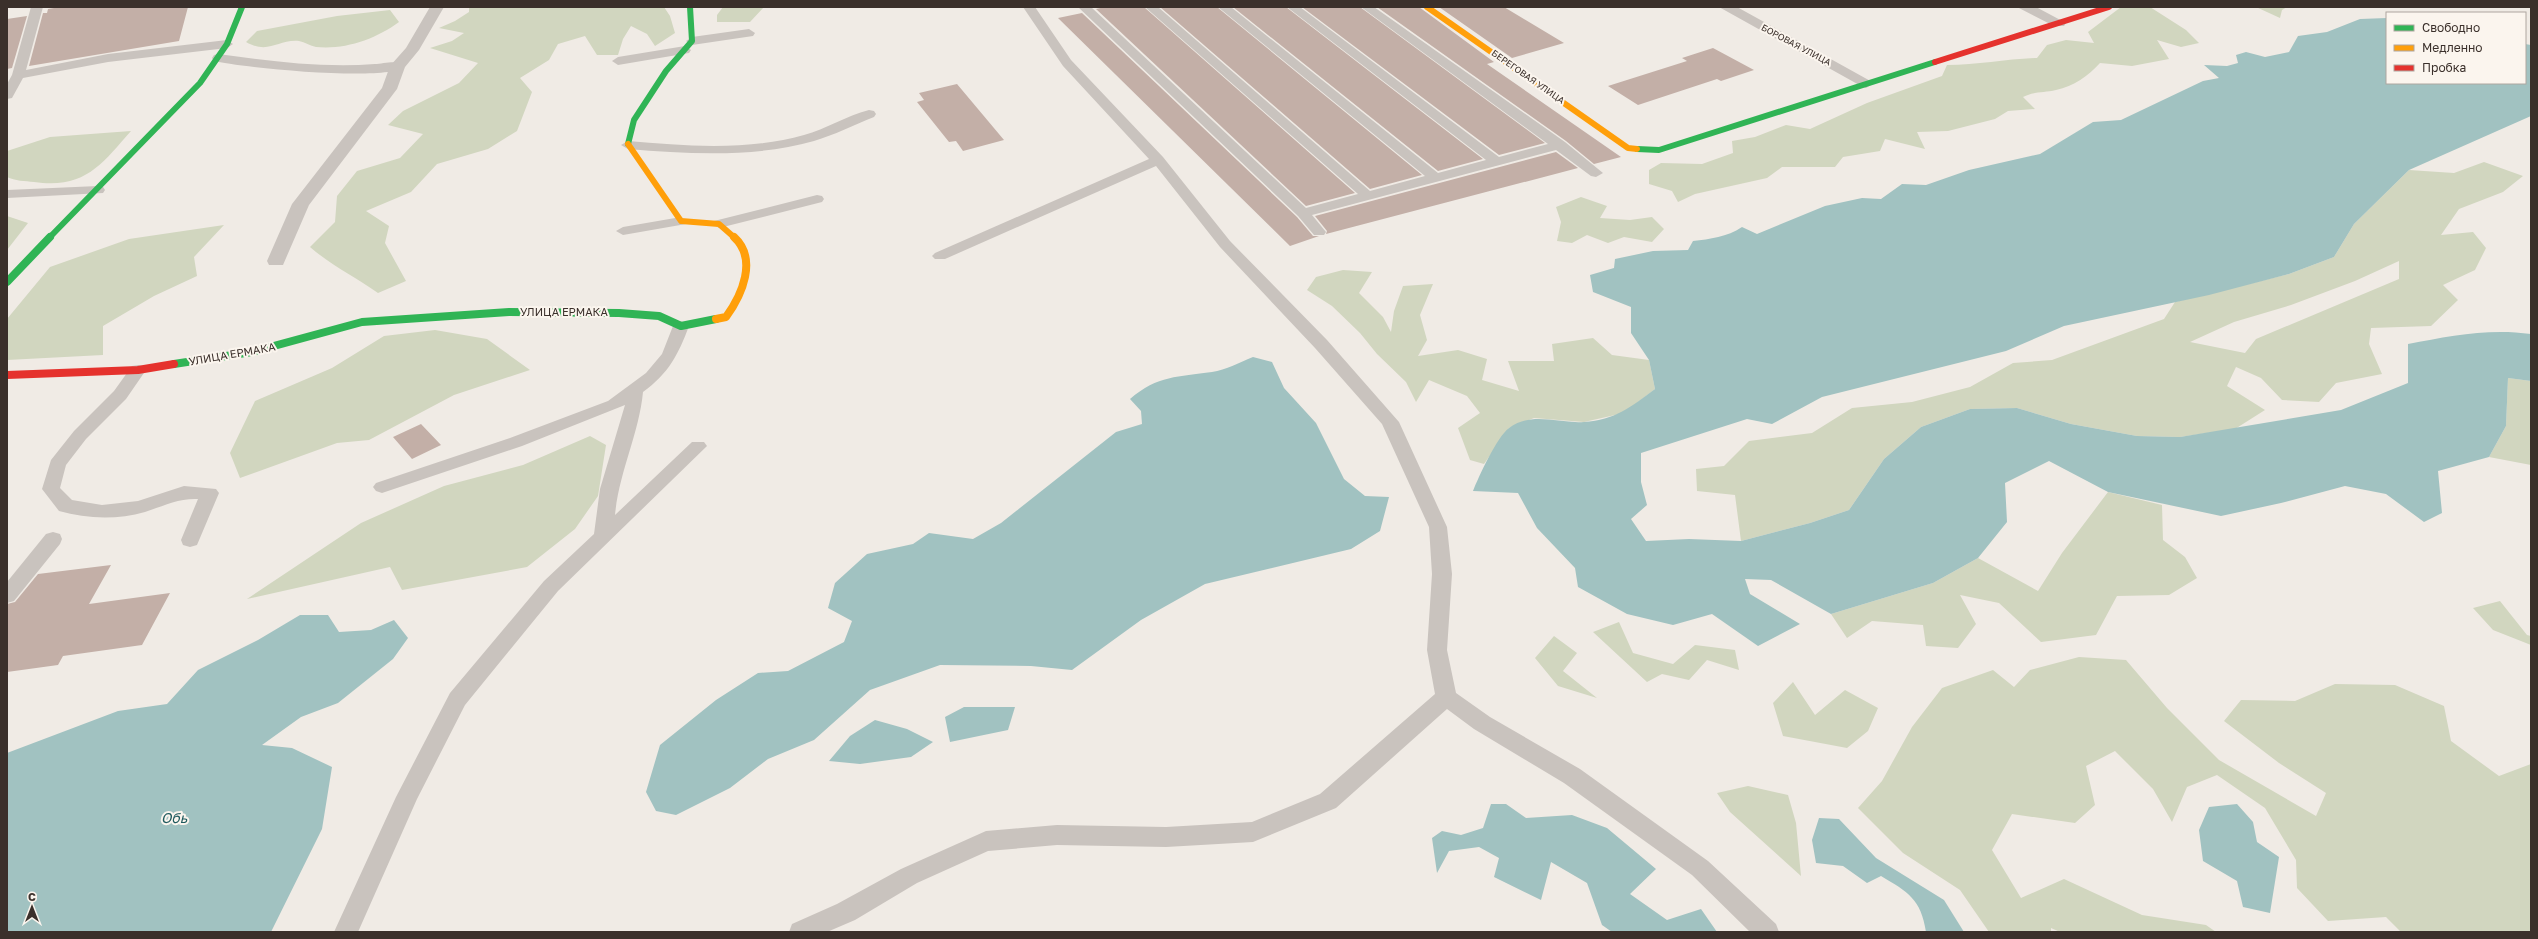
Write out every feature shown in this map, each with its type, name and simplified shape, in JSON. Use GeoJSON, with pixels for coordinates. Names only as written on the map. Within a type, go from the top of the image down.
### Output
{"type":"FeatureCollection","features":[{"type":"Feature","properties":{"kind":"street"},"geometry":{"type":"LineString","coordinates":[[7,282],[98,190],[200,83],[227,44],[242,7]]}},
{"type":"Feature","properties":{"kind":"street"},"geometry":{"type":"LineString","coordinates":[[276,261],[301,204],[389,89],[398,66],[412,50],[438,7]]}},
{"type":"Feature","properties":{"kind":"street"},"geometry":{"type":"LineString","coordinates":[[681,326],[726,317],[738,301],[748,263],[739,242],[719,224],[681,221],[628,145],[634,120],[666,71],[688,45],[690,7]]}},
{"type":"Feature","properties":{"kind":"street","name":"БЕРЕГОВАЯ УЛИЦА"},"geometry":{"type":"LineString","coordinates":[[1427,7],[1628,148],[1659,150],[1866,83]]}},
{"type":"Feature","properties":{"kind":"street","name":"БОРОВАЯ УЛИЦА"},"geometry":{"type":"LineString","coordinates":[[1726,7],[1866,83]]}},
{"type":"Feature","properties":{"kind":"street"},"geometry":{"type":"LineString","coordinates":[[2024,7],[2060,23]]}},
{"type":"Feature","properties":{"kind":"street"},"geometry":{"type":"LineString","coordinates":[[1866,83],[2109,7]]}},
{"type":"Feature","properties":{"kind":"street","name":"УЛИЦА ЕРМАКА"},"geometry":{"type":"LineString","coordinates":[[7,375],[138,370],[252,352],[362,322],[509,312],[619,312],[659,316],[681,326]]}},
{"type":"Feature","properties":{"kind":"lane"},"geometry":{"type":"LineString","coordinates":[[7,95],[18,75],[37,7]]}},
{"type":"Feature","properties":{"kind":"lane"},"geometry":{"type":"LineString","coordinates":[[1029,7],[1067,63],[1158,160],[1225,244],[1321,344],[1390,422],[1438,527],[1442,574],[1437,650],[1446,697],[1482,723],[1572,776],[1694,864],[1767,932]]}},
{"type":"Feature","properties":{"kind":"lane"},"geometry":{"type":"LineString","coordinates":[[1084,7],[1303,213],[1319,232]]}},
{"type":"Feature","properties":{"kind":"lane"},"geometry":{"type":"LineString","coordinates":[[1151,7],[1368,196]]}},
{"type":"Feature","properties":{"kind":"lane"},"geometry":{"type":"LineString","coordinates":[[1224,7],[1436,178]]}},
{"type":"Feature","properties":{"kind":"lane"},"geometry":{"type":"LineString","coordinates":[[1293,7],[1497,162]]}},
{"type":"Feature","properties":{"kind":"lane"},"geometry":{"type":"LineString","coordinates":[[1367,7],[1560,145],[1596,173]]}},
{"type":"Feature","properties":{"kind":"lane"},"geometry":{"type":"LineString","coordinates":[[618,61],[749,33]]}},
{"type":"Feature","properties":{"kind":"lane"},"geometry":{"type":"LineString","coordinates":[[18,75],[108,58],[227,44]]}},
{"type":"Feature","properties":{"kind":"lane"},"geometry":{"type":"LineString","coordinates":[[218,58],[299,69],[361,69],[398,66]]}},
{"type":"Feature","properties":{"kind":"lane"},"geometry":{"type":"LineString","coordinates":[[628,145],[679,150],[773,145],[802,140],[869,114]]}},
{"type":"Feature","properties":{"kind":"lane"},"geometry":{"type":"LineString","coordinates":[[1303,213],[1560,145]]}},
{"type":"Feature","properties":{"kind":"lane"},"geometry":{"type":"LineString","coordinates":[[940,256],[1158,160]]}},
{"type":"Feature","properties":{"kind":"lane"},"geometry":{"type":"LineString","coordinates":[[7,194],[98,190]]}},
{"type":"Feature","properties":{"kind":"lane"},"geometry":{"type":"LineString","coordinates":[[719,224],[817,198]]}},
{"type":"Feature","properties":{"kind":"lane"},"geometry":{"type":"LineString","coordinates":[[623,231],[681,221]]}},
{"type":"Feature","properties":{"kind":"lane"},"geometry":{"type":"LineString","coordinates":[[382,487],[516,442],[607,408],[652,377],[670,355],[681,326]]}},
{"type":"Feature","properties":{"kind":"lane"},"geometry":{"type":"LineString","coordinates":[[138,370],[120,395],[80,435],[57,464],[51,489],[66,506],[102,512],[139,507],[184,492],[210,493],[190,540]]}},
{"type":"Feature","properties":{"kind":"lane"},"geometry":{"type":"LineString","coordinates":[[603,535],[610,484],[629,430],[634,411],[635,390]]}},
{"type":"Feature","properties":{"kind":"lane"},"geometry":{"type":"LineString","coordinates":[[346,932],[407,797],[458,699],[551,586],[698,446]]}},
{"type":"Feature","properties":{"kind":"lane"},"geometry":{"type":"LineString","coordinates":[[8,593],[53,539]]}},
{"type":"Feature","properties":{"kind":"lane"},"geometry":{"type":"LineString","coordinates":[[801,932],[846,912],[909,876],[986,841],[1056,835],[1166,837],[1253,832],[1328,801],[1446,697]]}},
{"type":"Feature","properties":{"kind":"green space"},"geometry":{"type":"Polygon","coordinates":[[[469,7],[664,7],[670,16],[675,33],[655,46],[647,34],[631,26],[623,39],[618,55],[597,55],[585,36],[558,44],[549,60],[520,78],[532,92],[517,131],[488,149],[437,164],[411,192],[366,211],[389,226],[385,243],[406,281],[378,293],[327,260],[310,247],[335,222],[337,196],[357,171],[400,158],[423,134],[388,125],[403,111],[459,83],[478,63],[430,48],[452,41],[464,33],[439,28],[455,21],[469,12],[469,7]]]}},
{"type":"Feature","properties":{"kind":"green space"},"geometry":{"type":"Polygon","coordinates":[[[723,7],[764,7],[750,22],[717,22],[717,15],[723,7]]]}},
{"type":"Feature","properties":{"kind":"green space"},"geometry":{"type":"Polygon","coordinates":[[[2121,7],[2150,7],[2186,30],[2199,43],[2181,47],[2157,40],[2169,59],[2132,66],[2100,63],[2086,76],[2069,86],[2023,97],[2035,109],[2008,111],[1995,119],[1948,131],[1917,132],[1925,149],[1885,139],[1880,151],[1843,157],[1835,167],[1782,167],[1767,178],[1695,194],[1678,202],[1672,191],[1649,184],[1649,170],[1661,163],[1702,164],[1733,153],[1732,141],[1755,137],[1786,125],[1810,129],[1867,103],[1942,76],[1947,65],[2037,58],[2047,45],[2066,40],[2094,43],[2088,32],[2121,7]]]}},
{"type":"Feature","properties":{"kind":"green space"},"geometry":{"type":"Polygon","coordinates":[[[2256,7],[2287,7],[2282,10],[2280,18],[2256,7]]]}},
{"type":"Feature","properties":{"kind":"green space"},"geometry":{"type":"Polygon","coordinates":[[[390,10],[399,22],[380,34],[349,45],[338,47],[316,47],[299,41],[292,41],[273,46],[261,47],[254,46],[246,42],[257,31],[337,16],[390,10]]]}},
{"type":"Feature","properties":{"kind":"green space"},"geometry":{"type":"Polygon","coordinates":[[[131,131],[101,164],[79,178],[66,182],[52,183],[20,181],[7,177],[7,151],[50,137],[131,131]]]}},
{"type":"Feature","properties":{"kind":"green space"},"geometry":{"type":"Polygon","coordinates":[[[2484,162],[2523,176],[2503,192],[2459,209],[2441,235],[2473,232],[2486,248],[2475,270],[2443,285],[2458,300],[2431,326],[2371,328],[2369,344],[2382,374],[2336,383],[2319,402],[2282,400],[2261,378],[2236,367],[2227,386],[2265,410],[2235,429],[2180,437],[2137,436],[2071,424],[2017,408],[1970,409],[1921,427],[1884,459],[1849,510],[1810,523],[1741,541],[1735,495],[1697,491],[1696,469],[1724,466],[1749,441],[1812,433],[1852,408],[1912,402],[1970,387],[2013,363],[2052,360],[2164,319],[2175,302],[2289,274],[2334,257],[2354,224],[2409,170],[2454,173],[2484,162]],[[2399,261],[2355,281],[2291,305],[2234,322],[2190,342],[2245,353],[2256,339],[2399,279],[2399,261]]]}},
{"type":"Feature","properties":{"kind":"green space"},"geometry":{"type":"Polygon","coordinates":[[[1581,197],[1607,206],[1600,218],[1630,220],[1652,217],[1664,229],[1652,242],[1624,237],[1608,243],[1587,235],[1572,243],[1557,241],[1561,222],[1556,207],[1581,197]]]}},
{"type":"Feature","properties":{"kind":"green space"},"geometry":{"type":"Polygon","coordinates":[[[7,216],[28,223],[7,250],[7,216]]]}},
{"type":"Feature","properties":{"kind":"green space"},"geometry":{"type":"Polygon","coordinates":[[[224,225],[194,257],[197,276],[154,296],[103,326],[103,355],[7,360],[7,319],[50,267],[129,239],[224,225]]]}},
{"type":"Feature","properties":{"kind":"green space"},"geometry":{"type":"Polygon","coordinates":[[[1343,270],[1372,272],[1359,293],[1383,317],[1391,332],[1394,311],[1403,286],[1433,284],[1420,315],[1427,340],[1418,356],[1458,350],[1487,359],[1482,380],[1519,391],[1508,361],[1554,361],[1552,344],[1593,338],[1612,355],[1649,360],[1655,389],[1624,413],[1584,422],[1534,418],[1509,428],[1484,464],[1470,460],[1458,428],[1480,413],[1467,396],[1429,380],[1416,402],[1406,382],[1377,354],[1360,333],[1332,306],[1307,290],[1316,277],[1343,270]]]}},
{"type":"Feature","properties":{"kind":"green space"},"geometry":{"type":"Polygon","coordinates":[[[435,330],[487,339],[530,370],[454,395],[369,440],[337,443],[240,478],[230,453],[255,401],[332,368],[384,336],[435,330]]]}},
{"type":"Feature","properties":{"kind":"green space"},"geometry":{"type":"Polygon","coordinates":[[[2508,378],[2531,381],[2531,465],[2489,457],[2506,426],[2508,378]]]}},
{"type":"Feature","properties":{"kind":"green space"},"geometry":{"type":"Polygon","coordinates":[[[590,436],[606,445],[598,496],[575,529],[527,567],[402,590],[390,567],[247,599],[361,523],[444,486],[523,465],[590,436]]]}},
{"type":"Feature","properties":{"kind":"green space"},"geometry":{"type":"Polygon","coordinates":[[[2108,492],[2162,505],[2163,540],[2185,557],[2197,578],[2169,595],[2117,596],[2096,635],[2041,642],[1999,603],[1960,595],[1976,624],[1958,648],[1926,646],[1923,625],[1872,621],[1847,638],[1831,614],[1933,583],[1978,558],[2038,591],[2062,553],[2108,492]]]}},
{"type":"Feature","properties":{"kind":"green space"},"geometry":{"type":"Polygon","coordinates":[[[2500,601],[2527,635],[2531,636],[2531,645],[2493,630],[2473,608],[2500,601]]]}},
{"type":"Feature","properties":{"kind":"green space"},"geometry":{"type":"Polygon","coordinates":[[[1619,622],[1633,653],[1673,664],[1695,645],[1735,650],[1739,670],[1707,660],[1689,680],[1662,674],[1647,682],[1593,632],[1619,622]]]}},
{"type":"Feature","properties":{"kind":"green space"},"geometry":{"type":"Polygon","coordinates":[[[1554,636],[1577,653],[1563,671],[1597,698],[1558,686],[1535,658],[1554,636]]]}},
{"type":"Feature","properties":{"kind":"green space"},"geometry":{"type":"Polygon","coordinates":[[[2079,657],[2126,660],[2167,708],[2219,760],[2316,816],[2326,793],[2279,763],[2224,721],[2241,700],[2295,701],[2335,684],[2395,685],[2444,706],[2451,741],[2499,776],[2531,764],[2531,932],[2401,932],[2386,917],[2328,921],[2297,888],[2296,860],[2265,808],[2217,775],[2187,787],[2172,822],[2153,789],[2115,751],[2086,766],[2095,805],[2075,823],[2012,814],[1992,850],[2021,898],[2064,879],[2142,915],[2206,925],[2216,932],[2060,932],[2051,928],[2051,932],[1989,932],[1960,890],[1903,853],[1858,808],[1882,781],[1912,727],[1942,688],[1993,670],[2014,687],[2030,670],[2079,657]]]}},
{"type":"Feature","properties":{"kind":"green space"},"geometry":{"type":"Polygon","coordinates":[[[1793,682],[1815,715],[1845,690],[1878,708],[1868,731],[1847,748],[1783,736],[1773,703],[1793,682]]]}},
{"type":"Feature","properties":{"kind":"green space"},"geometry":{"type":"Polygon","coordinates":[[[1748,786],[1788,795],[1796,823],[1801,876],[1730,812],[1717,793],[1748,786]]]}},
{"type":"Feature","properties":{"kind":"water"},"geometry":{"type":"Polygon","coordinates":[[[2386,18],[2386,84],[2526,84],[2526,44],[2531,45],[2531,116],[2409,170],[2354,224],[2334,257],[2289,274],[2209,295],[2064,326],[2006,351],[1822,397],[1772,424],[1747,419],[1641,453],[1641,482],[1647,505],[1631,519],[1646,541],[1689,539],[1741,541],[1810,523],[1849,510],[1884,459],[1921,427],[1970,409],[2017,408],[2071,424],[2137,436],[2180,437],[2341,410],[2408,383],[2408,344],[2484,332],[2515,332],[2531,334],[2531,381],[2508,378],[2506,426],[2489,457],[2438,471],[2442,513],[2424,522],[2386,494],[2345,486],[2281,503],[2221,516],[2108,492],[2049,461],[2005,483],[2007,522],[1978,558],[1933,583],[1831,614],[1771,580],[1745,579],[1750,594],[1800,624],[1758,646],[1712,614],[1673,625],[1627,614],[1578,587],[1575,568],[1537,528],[1518,493],[1473,491],[1494,448],[1509,428],[1527,420],[1536,419],[1584,422],[1605,419],[1622,412],[1655,389],[1649,360],[1631,333],[1631,307],[1593,292],[1590,275],[1614,268],[1615,259],[1653,251],[1688,250],[1693,241],[1724,235],[1742,227],[1757,234],[1825,206],[1862,198],[1881,199],[1902,184],[1926,185],[1969,170],[2040,154],[2093,122],[2121,120],[2203,81],[2219,78],[2204,65],[2227,66],[2238,63],[2236,55],[2246,52],[2265,57],[2289,52],[2298,36],[2327,32],[2360,19],[2386,18]]]}},
{"type":"Feature","properties":{"kind":"water"},"geometry":{"type":"Polygon","coordinates":[[[1253,357],[1272,362],[1284,388],[1316,423],[1344,479],[1365,496],[1389,497],[1380,531],[1351,549],[1205,584],[1141,620],[1072,670],[1031,666],[940,665],[870,690],[814,740],[768,759],[730,788],[676,815],[656,811],[646,792],[660,745],[716,700],[758,673],[788,671],[844,642],[852,621],[828,608],[835,583],[867,554],[913,544],[929,533],[973,539],[1001,523],[1116,432],[1142,424],[1141,411],[1130,399],[1140,391],[1159,381],[1178,376],[1217,371],[1253,357]]]}},
{"type":"Feature","properties":{"kind":"water","name":"Обь"},"geometry":{"type":"Polygon","coordinates":[[[300,615],[328,615],[339,632],[371,630],[394,620],[408,638],[393,659],[338,703],[301,717],[262,745],[292,748],[332,767],[322,829],[271,932],[7,932],[7,753],[118,711],[167,704],[198,670],[258,640],[300,615]]]}},
{"type":"Feature","properties":{"kind":"water"},"geometry":{"type":"Polygon","coordinates":[[[964,707],[1015,707],[1008,730],[950,742],[945,717],[964,707]]]}},
{"type":"Feature","properties":{"kind":"water"},"geometry":{"type":"Polygon","coordinates":[[[875,720],[907,729],[933,742],[911,757],[860,764],[829,761],[850,736],[875,720]]]}},
{"type":"Feature","properties":{"kind":"water"},"geometry":{"type":"Polygon","coordinates":[[[1491,804],[1506,804],[1526,818],[1572,815],[1607,828],[1656,869],[1630,894],[1667,920],[1701,909],[1717,932],[1612,932],[1602,925],[1587,883],[1551,862],[1541,900],[1494,877],[1499,858],[1479,847],[1449,851],[1437,873],[1432,838],[1442,831],[1461,835],[1483,828],[1491,804]]]}},
{"type":"Feature","properties":{"kind":"water"},"geometry":{"type":"Polygon","coordinates":[[[2237,804],[2253,822],[2257,842],[2279,857],[2270,913],[2243,907],[2237,881],[2203,861],[2199,830],[2209,807],[2237,804]]]}},
{"type":"Feature","properties":{"kind":"water"},"geometry":{"type":"Polygon","coordinates":[[[1819,818],[1839,819],[1876,858],[1944,900],[1964,932],[1926,932],[1924,921],[1917,904],[1899,887],[1881,876],[1867,883],[1843,866],[1816,863],[1812,840],[1819,818]]]}},
{"type":"Feature","properties":{"kind":"building"},"geometry":{"type":"Polygon","coordinates":[[[60,7],[188,7],[179,41],[29,66],[43,13],[47,13],[48,9],[60,7]]]}},
{"type":"Feature","properties":{"kind":"building"},"geometry":{"type":"Polygon","coordinates":[[[1105,7],[1144,7],[1355,193],[1306,206],[1096,9],[1105,7]]]}},
{"type":"Feature","properties":{"kind":"building"},"geometry":{"type":"Polygon","coordinates":[[[1160,7],[1217,7],[1422,175],[1370,189],[1160,7]]]}},
{"type":"Feature","properties":{"kind":"building"},"geometry":{"type":"Polygon","coordinates":[[[1233,7],[1286,7],[1483,159],[1438,171],[1233,7]]]}},
{"type":"Feature","properties":{"kind":"building"},"geometry":{"type":"Polygon","coordinates":[[[1302,7],[1360,7],[1545,143],[1499,155],[1302,7]]]}},
{"type":"Feature","properties":{"kind":"building"},"geometry":{"type":"Polygon","coordinates":[[[1377,7],[1419,7],[1494,62],[1487,64],[1621,157],[1594,164],[1566,141],[1377,7]]]}},
{"type":"Feature","properties":{"kind":"building"},"geometry":{"type":"Polygon","coordinates":[[[1439,7],[1504,7],[1564,43],[1512,58],[1439,7]]]}},
{"type":"Feature","properties":{"kind":"building"},"geometry":{"type":"Polygon","coordinates":[[[1082,13],[1297,217],[1313,236],[1319,236],[1290,246],[1058,18],[1082,13]]]}},
{"type":"Feature","properties":{"kind":"building"},"geometry":{"type":"Polygon","coordinates":[[[27,16],[12,68],[7,69],[7,19],[27,16]]]}},
{"type":"Feature","properties":{"kind":"building"},"geometry":{"type":"Polygon","coordinates":[[[1713,48],[1754,70],[1721,81],[1717,79],[1638,105],[1608,86],[1687,61],[1682,58],[1713,48]]]}},
{"type":"Feature","properties":{"kind":"building"},"geometry":{"type":"Polygon","coordinates":[[[957,84],[1004,140],[963,151],[956,141],[949,142],[917,102],[924,100],[919,93],[957,84]]]}},
{"type":"Feature","properties":{"kind":"building"},"geometry":{"type":"Polygon","coordinates":[[[1556,152],[1578,168],[1326,234],[1327,231],[1315,216],[1556,152]]]}},
{"type":"Feature","properties":{"kind":"building"},"geometry":{"type":"Polygon","coordinates":[[[421,424],[441,445],[412,459],[393,437],[421,424]]]}},
{"type":"Feature","properties":{"kind":"building"},"geometry":{"type":"Polygon","coordinates":[[[111,565],[89,604],[170,593],[142,645],[63,656],[58,665],[7,672],[7,604],[15,602],[38,574],[111,565]]]}},
{"type":"Feature","properties":{"kind":"traffic: fast"},"geometry":{"type":"LineString","coordinates":[[7,282],[200,83],[227,44],[242,7]]}},
{"type":"Feature","properties":{"kind":"traffic: fast"},"geometry":{"type":"LineString","coordinates":[[628,144],[634,120],[666,71],[692,41],[690,7]]}},
{"type":"Feature","properties":{"kind":"traffic: fast"},"geometry":{"type":"LineString","coordinates":[[1637,149],[1659,150],[1935,62]]}},
{"type":"Feature","properties":{"kind":"traffic: fast"},"geometry":{"type":"LineString","coordinates":[[174,364],[252,352],[362,322],[509,312],[619,313],[659,316],[681,326],[716,319]]}},
{"type":"Feature","properties":{"kind":"traffic: slow"},"geometry":{"type":"LineString","coordinates":[[1427,7],[1628,148],[1637,149]]}},
{"type":"Feature","properties":{"kind":"traffic: slow"},"geometry":{"type":"LineString","coordinates":[[628,144],[681,221],[719,224],[739,242],[748,263],[738,301],[726,317],[716,319]]}},
{"type":"Feature","properties":{"kind":"traffic: jam"},"geometry":{"type":"LineString","coordinates":[[1935,62],[2109,7]]}},
{"type":"Feature","properties":{"kind":"traffic: jam"},"geometry":{"type":"LineString","coordinates":[[7,375],[138,370],[174,364]]}}]}
